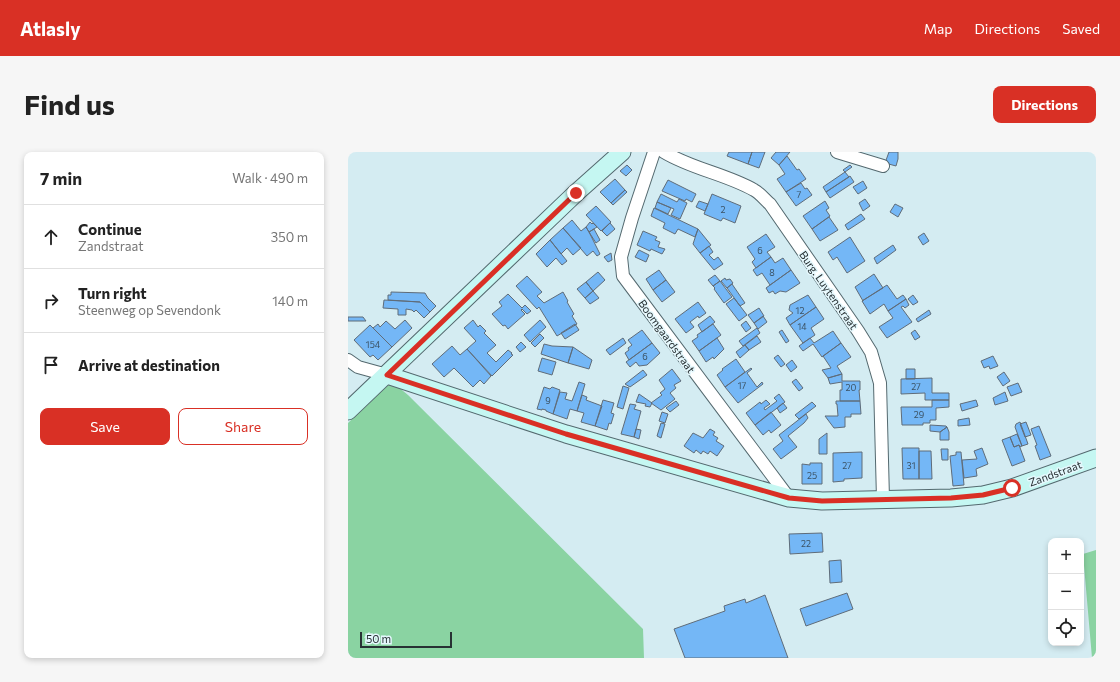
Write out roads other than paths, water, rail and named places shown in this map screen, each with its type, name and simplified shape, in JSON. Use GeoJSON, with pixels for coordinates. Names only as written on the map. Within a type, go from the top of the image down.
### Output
{"type":"FeatureCollection","features":[{"type":"Feature","properties":{"kind":"street"},"geometry":{"type":"LineString","coordinates":[[348,411],[576,193],[622,152]]}},
{"type":"Feature","properties":{"kind":"street","name":"Boomgaardstraat"},"geometry":{"type":"LineString","coordinates":[[654,152],[621,257],[623,276],[789,498]]}},
{"type":"Feature","properties":{"kind":"street","name":"Burg. Luytenstraat"},"geometry":{"type":"LineString","coordinates":[[664,152],[677,160],[756,190],[770,204],[858,331],[871,352],[880,383],[883,499]]}},
{"type":"Feature","properties":{"kind":"street"},"geometry":{"type":"LineString","coordinates":[[837,152],[883,166]]}},
{"type":"Feature","properties":{"kind":"street"},"geometry":{"type":"LineString","coordinates":[[348,360],[358,367],[387,375]]}},
{"type":"Feature","properties":{"kind":"street","name":"Zandstraat"},"geometry":{"type":"LineString","coordinates":[[387,375],[566,434],[789,498],[822,501],[951,498],[983,495],[1012,488],[1096,458]]}}]}
